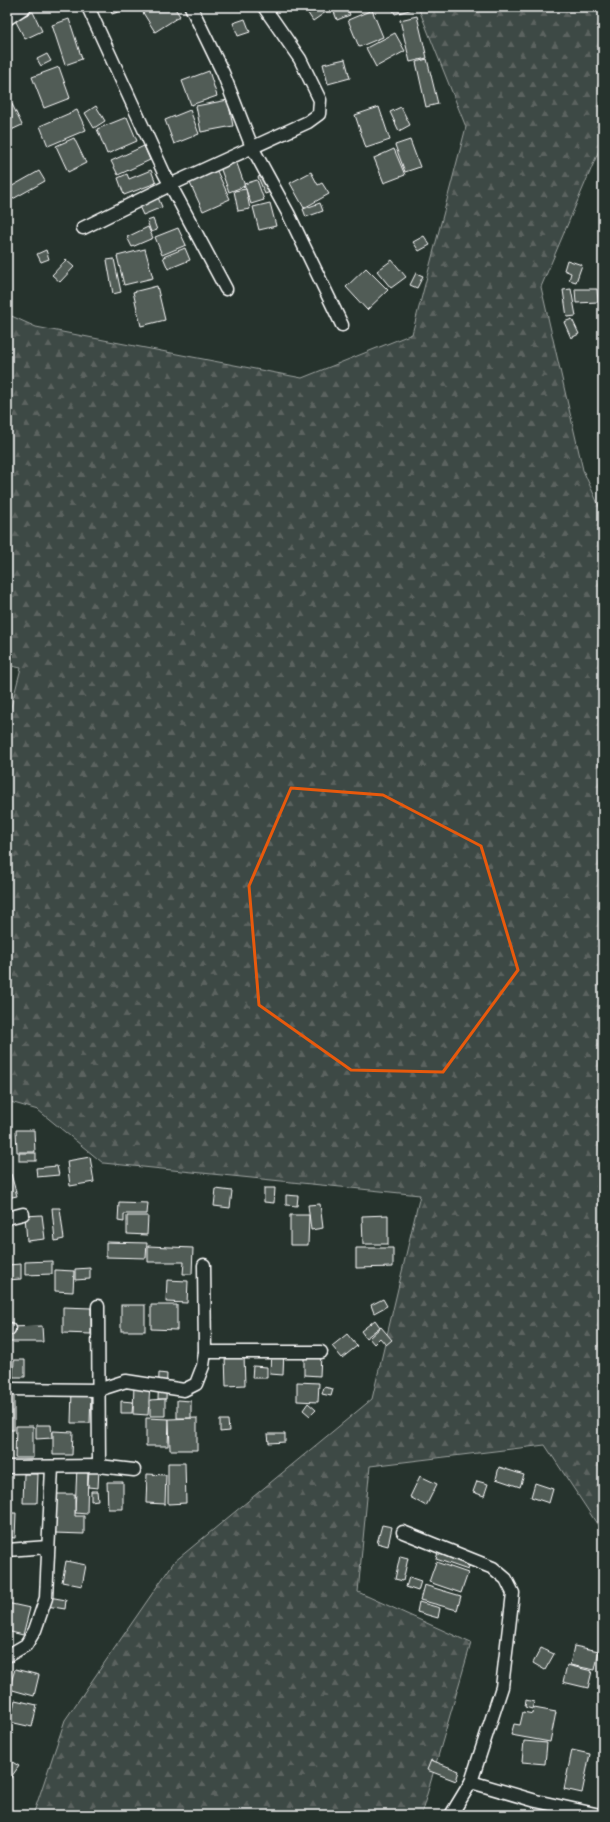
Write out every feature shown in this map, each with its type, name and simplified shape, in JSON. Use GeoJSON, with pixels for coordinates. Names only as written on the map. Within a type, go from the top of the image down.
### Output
{"type":"FeatureCollection","features":[{"type":"Feature","properties":{"kind":"street"},"geometry":{"type":"LineString","coordinates":[[7,18],[25,7]]}},
{"type":"Feature","properties":{"kind":"street"},"geometry":{"type":"LineString","coordinates":[[88,7],[170,185],[226,290]]}},
{"type":"Feature","properties":{"kind":"street"},"geometry":{"type":"LineString","coordinates":[[191,7],[223,73],[252,147],[288,213],[342,325]]}},
{"type":"Feature","properties":{"kind":"street"},"geometry":{"type":"LineString","coordinates":[[83,228],[170,185],[308,122],[319,114],[320,100],[300,59],[264,7]]}},
{"type":"Feature","properties":{"kind":"street"},"geometry":{"type":"LineString","coordinates":[[7,1218],[23,1214]]}},
{"type":"Feature","properties":{"kind":"street"},"geometry":{"type":"LineString","coordinates":[[7,1389],[98,1390],[126,1382],[184,1390],[196,1384],[203,1366],[205,1352],[204,1265]]}},
{"type":"Feature","properties":{"kind":"street"},"geometry":{"type":"LineString","coordinates":[[98,1306],[99,1466]]}},
{"type":"Feature","properties":{"kind":"street"},"geometry":{"type":"LineString","coordinates":[[205,1352],[321,1352]]}},
{"type":"Feature","properties":{"kind":"street"},"geometry":{"type":"LineString","coordinates":[[7,1467],[99,1466],[134,1470]]}},
{"type":"Feature","properties":{"kind":"street"},"geometry":{"type":"LineString","coordinates":[[7,1656],[26,1645],[35,1630],[46,1598],[52,1467]]}},
{"type":"Feature","properties":{"kind":"street"},"geometry":{"type":"LineString","coordinates":[[403,1532],[493,1568],[506,1579],[513,1593],[502,1686],[471,1782],[451,1815]]}},
{"type":"Feature","properties":{"kind":"street"},"geometry":{"type":"LineString","coordinates":[[7,1550],[48,1547]]}},
{"type":"Feature","properties":{"kind":"street"},"geometry":{"type":"LineString","coordinates":[[471,1782],[536,1801],[600,1815]]}},
{"type":"Feature","properties":{"kind":"highlighted area"},"geometry":{"type":"Polygon","coordinates":[[[291,788],[383,795],[481,846],[518,970],[443,1072],[351,1070],[259,1005],[249,886],[291,788]]]}},
{"type":"Feature","properties":{"kind":"green space"},"geometry":{"type":"Polygon","coordinates":[[[418,7],[603,7],[603,141],[541,287],[583,470],[603,515],[603,1533],[545,1445],[370,1466],[358,1592],[471,1643],[421,1815],[33,1815],[65,1720],[174,1562],[372,1399],[420,1195],[103,1163],[38,1110],[7,1101],[7,723],[21,668],[7,665],[7,314],[36,327],[302,378],[412,334],[466,127],[418,7]]]}},
{"type":"Feature","properties":{"kind":"building"},"geometry":{"type":"Polygon","coordinates":[[[110,7],[133,7],[112,14],[110,7]]]}},
{"type":"Feature","properties":{"kind":"building"},"geometry":{"type":"Polygon","coordinates":[[[148,7],[174,7],[180,16],[155,32],[142,11],[148,7]]]}},
{"type":"Feature","properties":{"kind":"building"},"geometry":{"type":"Polygon","coordinates":[[[304,7],[333,7],[313,21],[304,7]]]}},
{"type":"Feature","properties":{"kind":"building"},"geometry":{"type":"Polygon","coordinates":[[[338,7],[347,7],[350,15],[337,20],[333,9],[338,7]]]}},
{"type":"Feature","properties":{"kind":"building"},"geometry":{"type":"Polygon","coordinates":[[[392,7],[412,7],[413,9],[395,14],[392,7]]]}},
{"type":"Feature","properties":{"kind":"building"},"geometry":{"type":"Polygon","coordinates":[[[372,10],[383,37],[359,47],[348,20],[372,10]]]}},
{"type":"Feature","properties":{"kind":"building"},"geometry":{"type":"Polygon","coordinates":[[[33,12],[42,31],[25,39],[15,20],[33,12]]]}},
{"type":"Feature","properties":{"kind":"building"},"geometry":{"type":"Polygon","coordinates":[[[417,16],[427,58],[410,62],[400,20],[417,16]]]}},
{"type":"Feature","properties":{"kind":"building"},"geometry":{"type":"Polygon","coordinates":[[[69,19],[82,59],[65,65],[52,25],[69,19]]]}},
{"type":"Feature","properties":{"kind":"building"},"geometry":{"type":"Polygon","coordinates":[[[245,19],[250,32],[238,36],[233,23],[245,19]]]}},
{"type":"Feature","properties":{"kind":"building"},"geometry":{"type":"Polygon","coordinates":[[[395,33],[405,51],[376,67],[366,48],[395,33]]]}},
{"type":"Feature","properties":{"kind":"building"},"geometry":{"type":"Polygon","coordinates":[[[47,54],[51,61],[41,66],[37,59],[47,54]]]}},
{"type":"Feature","properties":{"kind":"building"},"geometry":{"type":"Polygon","coordinates":[[[345,59],[350,78],[328,84],[323,64],[345,59]]]}},
{"type":"Feature","properties":{"kind":"building"},"geometry":{"type":"Polygon","coordinates":[[[427,59],[438,104],[426,107],[416,62],[427,59]]]}},
{"type":"Feature","properties":{"kind":"building"},"geometry":{"type":"Polygon","coordinates":[[[59,67],[70,98],[44,108],[32,77],[59,67]]]}},
{"type":"Feature","properties":{"kind":"building"},"geometry":{"type":"Polygon","coordinates":[[[209,71],[217,96],[191,105],[182,81],[209,71]]]}},
{"type":"Feature","properties":{"kind":"building"},"geometry":{"type":"Polygon","coordinates":[[[228,100],[233,126],[201,132],[196,106],[228,100]]]}},
{"type":"Feature","properties":{"kind":"building"},"geometry":{"type":"Polygon","coordinates":[[[12,104],[22,125],[7,132],[7,107],[12,104]]]}},
{"type":"Feature","properties":{"kind":"building"},"geometry":{"type":"Polygon","coordinates":[[[96,106],[105,121],[94,128],[85,113],[96,106]]]}},
{"type":"Feature","properties":{"kind":"building"},"geometry":{"type":"Polygon","coordinates":[[[379,107],[390,140],[366,148],[355,115],[379,107]]]}},
{"type":"Feature","properties":{"kind":"building"},"geometry":{"type":"Polygon","coordinates":[[[401,107],[410,125],[399,131],[390,112],[401,107]]]}},
{"type":"Feature","properties":{"kind":"building"},"geometry":{"type":"Polygon","coordinates":[[[77,110],[86,130],[48,146],[40,126],[77,110]]]}},
{"type":"Feature","properties":{"kind":"building"},"geometry":{"type":"Polygon","coordinates":[[[190,110],[199,134],[174,144],[165,120],[190,110]]]}},
{"type":"Feature","properties":{"kind":"building"},"geometry":{"type":"Polygon","coordinates":[[[127,117],[137,141],[107,154],[97,129],[127,117]]]}},
{"type":"Feature","properties":{"kind":"building"},"geometry":{"type":"Polygon","coordinates":[[[74,138],[86,163],[68,172],[56,146],[74,138]]]}},
{"type":"Feature","properties":{"kind":"building"},"geometry":{"type":"Polygon","coordinates":[[[410,140],[420,167],[405,172],[395,145],[410,140]]]}},
{"type":"Feature","properties":{"kind":"building"},"geometry":{"type":"Polygon","coordinates":[[[144,146],[150,160],[118,175],[111,161],[144,146]]]}},
{"type":"Feature","properties":{"kind":"building"},"geometry":{"type":"Polygon","coordinates":[[[394,149],[405,175],[384,183],[374,158],[394,149]]]}},
{"type":"Feature","properties":{"kind":"building"},"geometry":{"type":"Polygon","coordinates":[[[236,161],[245,186],[229,192],[220,167],[236,161]]]}},
{"type":"Feature","properties":{"kind":"building"},"geometry":{"type":"Polygon","coordinates":[[[216,169],[230,199],[203,211],[189,181],[216,169]]]}},
{"type":"Feature","properties":{"kind":"building"},"geometry":{"type":"Polygon","coordinates":[[[151,170],[156,183],[124,195],[118,178],[127,174],[129,179],[151,170]]]}},
{"type":"Feature","properties":{"kind":"building"},"geometry":{"type":"Polygon","coordinates":[[[39,171],[45,181],[11,200],[7,189],[39,171]]]}},
{"type":"Feature","properties":{"kind":"building"},"geometry":{"type":"Polygon","coordinates":[[[311,172],[318,185],[322,183],[329,194],[304,208],[290,183],[311,172]]]}},
{"type":"Feature","properties":{"kind":"building"},"geometry":{"type":"Polygon","coordinates":[[[269,173],[276,190],[265,194],[258,177],[269,173]]]}},
{"type":"Feature","properties":{"kind":"building"},"geometry":{"type":"Polygon","coordinates":[[[257,180],[264,200],[251,204],[244,184],[257,180]]]}},
{"type":"Feature","properties":{"kind":"building"},"geometry":{"type":"Polygon","coordinates":[[[246,189],[250,209],[238,211],[234,191],[246,189]]]}},
{"type":"Feature","properties":{"kind":"building"},"geometry":{"type":"Polygon","coordinates":[[[157,195],[162,207],[143,215],[138,204],[157,195]]]}},
{"type":"Feature","properties":{"kind":"building"},"geometry":{"type":"Polygon","coordinates":[[[270,203],[276,226],[259,230],[253,207],[270,203]]]}},
{"type":"Feature","properties":{"kind":"building"},"geometry":{"type":"Polygon","coordinates":[[[320,203],[323,211],[306,217],[303,209],[320,203]]]}},
{"type":"Feature","properties":{"kind":"building"},"geometry":{"type":"Polygon","coordinates":[[[153,219],[157,230],[151,232],[147,221],[153,219]]]}},
{"type":"Feature","properties":{"kind":"building"},"geometry":{"type":"Polygon","coordinates":[[[148,227],[153,238],[132,247],[127,237],[148,227]]]}},
{"type":"Feature","properties":{"kind":"building"},"geometry":{"type":"Polygon","coordinates":[[[178,228],[186,245],[162,255],[155,237],[178,228]]]}},
{"type":"Feature","properties":{"kind":"building"},"geometry":{"type":"Polygon","coordinates":[[[424,236],[430,245],[419,251],[413,242],[424,236]]]}},
{"type":"Feature","properties":{"kind":"building"},"geometry":{"type":"Polygon","coordinates":[[[185,248],[190,260],[168,269],[163,257],[185,248]]]}},
{"type":"Feature","properties":{"kind":"building"},"geometry":{"type":"Polygon","coordinates":[[[145,249],[153,278],[124,285],[117,256],[145,249]]]}},
{"type":"Feature","properties":{"kind":"building"},"geometry":{"type":"Polygon","coordinates":[[[46,250],[49,259],[41,262],[37,254],[46,250]]]}},
{"type":"Feature","properties":{"kind":"building"},"geometry":{"type":"Polygon","coordinates":[[[114,259],[121,292],[113,294],[107,260],[114,259]]]}},
{"type":"Feature","properties":{"kind":"building"},"geometry":{"type":"Polygon","coordinates":[[[66,260],[74,267],[60,282],[52,275],[66,260]]]}},
{"type":"Feature","properties":{"kind":"building"},"geometry":{"type":"Polygon","coordinates":[[[392,260],[406,277],[391,288],[377,271],[392,260]]]}},
{"type":"Feature","properties":{"kind":"building"},"geometry":{"type":"Polygon","coordinates":[[[567,260],[582,265],[576,282],[569,280],[571,273],[564,270],[567,260]]]}},
{"type":"Feature","properties":{"kind":"building"},"geometry":{"type":"Polygon","coordinates":[[[366,268],[388,290],[367,310],[346,287],[366,268]]]}},
{"type":"Feature","properties":{"kind":"building"},"geometry":{"type":"Polygon","coordinates":[[[416,273],[423,276],[417,288],[410,285],[416,273]]]}},
{"type":"Feature","properties":{"kind":"building"},"geometry":{"type":"Polygon","coordinates":[[[157,286],[165,320],[141,326],[133,292],[157,286]]]}},
{"type":"Feature","properties":{"kind":"building"},"geometry":{"type":"Polygon","coordinates":[[[603,288],[603,304],[600,289],[603,288]]]}},
{"type":"Feature","properties":{"kind":"building"},"geometry":{"type":"Polygon","coordinates":[[[571,289],[576,316],[567,317],[563,290],[571,289]]]}},
{"type":"Feature","properties":{"kind":"building"},"geometry":{"type":"Polygon","coordinates":[[[575,289],[597,289],[598,302],[576,303],[575,289]]]}},
{"type":"Feature","properties":{"kind":"building"},"geometry":{"type":"Polygon","coordinates":[[[572,319],[579,334],[571,338],[564,322],[572,319]]]}},
{"type":"Feature","properties":{"kind":"building"},"geometry":{"type":"Polygon","coordinates":[[[7,1059],[11,1066],[7,1068],[7,1059]]]}},
{"type":"Feature","properties":{"kind":"building"},"geometry":{"type":"Polygon","coordinates":[[[16,1130],[34,1130],[35,1152],[17,1152],[16,1130]]]}},
{"type":"Feature","properties":{"kind":"building"},"geometry":{"type":"Polygon","coordinates":[[[19,1153],[36,1153],[36,1161],[19,1161],[19,1153]]]}},
{"type":"Feature","properties":{"kind":"building"},"geometry":{"type":"Polygon","coordinates":[[[90,1157],[94,1182],[70,1186],[67,1161],[90,1157]]]}},
{"type":"Feature","properties":{"kind":"building"},"geometry":{"type":"Polygon","coordinates":[[[57,1166],[59,1175],[37,1177],[36,1168],[57,1166]]]}},
{"type":"Feature","properties":{"kind":"building"},"geometry":{"type":"Polygon","coordinates":[[[11,1174],[17,1196],[7,1198],[7,1176],[11,1174]]]}},
{"type":"Feature","properties":{"kind":"building"},"geometry":{"type":"Polygon","coordinates":[[[264,1188],[275,1188],[274,1203],[264,1202],[264,1188]]]}},
{"type":"Feature","properties":{"kind":"building"},"geometry":{"type":"Polygon","coordinates":[[[216,1189],[232,1191],[230,1208],[214,1206],[216,1189]]]}},
{"type":"Feature","properties":{"kind":"building"},"geometry":{"type":"Polygon","coordinates":[[[286,1195],[298,1196],[297,1206],[286,1205],[286,1195]]]}},
{"type":"Feature","properties":{"kind":"building"},"geometry":{"type":"Polygon","coordinates":[[[119,1202],[148,1203],[147,1214],[124,1214],[124,1222],[118,1221],[119,1202]]]}},
{"type":"Feature","properties":{"kind":"building"},"geometry":{"type":"Polygon","coordinates":[[[320,1204],[323,1228],[311,1230],[308,1205],[320,1204]]]}},
{"type":"Feature","properties":{"kind":"building"},"geometry":{"type":"Polygon","coordinates":[[[52,1208],[60,1208],[64,1239],[55,1241],[52,1208]]]}},
{"type":"Feature","properties":{"kind":"building"},"geometry":{"type":"Polygon","coordinates":[[[42,1215],[45,1239],[27,1241],[25,1216],[42,1215]]]}},
{"type":"Feature","properties":{"kind":"building"},"geometry":{"type":"Polygon","coordinates":[[[290,1215],[309,1215],[308,1245],[290,1245],[290,1215]]]}},
{"type":"Feature","properties":{"kind":"building"},"geometry":{"type":"Polygon","coordinates":[[[388,1215],[388,1244],[363,1244],[362,1216],[388,1215]]]}},
{"type":"Feature","properties":{"kind":"building"},"geometry":{"type":"Polygon","coordinates":[[[127,1216],[148,1216],[147,1235],[127,1234],[127,1216]]]}},
{"type":"Feature","properties":{"kind":"building"},"geometry":{"type":"Polygon","coordinates":[[[106,1242],[147,1243],[146,1258],[106,1257],[106,1242]]]}},
{"type":"Feature","properties":{"kind":"building"},"geometry":{"type":"Polygon","coordinates":[[[148,1246],[193,1248],[192,1274],[183,1274],[184,1262],[148,1262],[148,1246]]]}},
{"type":"Feature","properties":{"kind":"building"},"geometry":{"type":"Polygon","coordinates":[[[356,1248],[393,1248],[393,1267],[356,1268],[356,1248]]]}},
{"type":"Feature","properties":{"kind":"building"},"geometry":{"type":"Polygon","coordinates":[[[52,1261],[52,1274],[25,1275],[25,1262],[52,1261]]]}},
{"type":"Feature","properties":{"kind":"building"},"geometry":{"type":"Polygon","coordinates":[[[21,1264],[21,1279],[7,1280],[7,1265],[21,1264]]]}},
{"type":"Feature","properties":{"kind":"building"},"geometry":{"type":"Polygon","coordinates":[[[90,1268],[90,1279],[75,1280],[75,1269],[90,1268]]]}},
{"type":"Feature","properties":{"kind":"building"},"geometry":{"type":"Polygon","coordinates":[[[55,1270],[74,1271],[73,1292],[55,1291],[55,1270]]]}},
{"type":"Feature","properties":{"kind":"building"},"geometry":{"type":"Polygon","coordinates":[[[167,1280],[188,1281],[187,1303],[166,1302],[167,1280]]]}},
{"type":"Feature","properties":{"kind":"building"},"geometry":{"type":"Polygon","coordinates":[[[383,1299],[387,1306],[374,1313],[371,1305],[383,1299]]]}},
{"type":"Feature","properties":{"kind":"building"},"geometry":{"type":"Polygon","coordinates":[[[121,1305],[145,1305],[145,1331],[121,1331],[121,1305]]]}},
{"type":"Feature","properties":{"kind":"building"},"geometry":{"type":"Polygon","coordinates":[[[151,1305],[177,1305],[177,1330],[151,1329],[151,1305]]]}},
{"type":"Feature","properties":{"kind":"building"},"geometry":{"type":"Polygon","coordinates":[[[63,1307],[91,1308],[91,1334],[63,1333],[63,1307]]]}},
{"type":"Feature","properties":{"kind":"building"},"geometry":{"type":"Polygon","coordinates":[[[375,1320],[380,1327],[366,1338],[361,1331],[375,1320]]]}},
{"type":"Feature","properties":{"kind":"building"},"geometry":{"type":"Polygon","coordinates":[[[7,1325],[9,1327],[42,1326],[43,1342],[7,1342],[7,1325]]]}},
{"type":"Feature","properties":{"kind":"building"},"geometry":{"type":"Polygon","coordinates":[[[381,1327],[392,1340],[386,1345],[380,1338],[374,1344],[369,1338],[381,1327]]]}},
{"type":"Feature","properties":{"kind":"building"},"geometry":{"type":"Polygon","coordinates":[[[347,1334],[357,1346],[342,1358],[332,1346],[347,1334]]]}},
{"type":"Feature","properties":{"kind":"building"},"geometry":{"type":"Polygon","coordinates":[[[271,1348],[284,1349],[283,1375],[270,1374],[271,1348]]]}},
{"type":"Feature","properties":{"kind":"building"},"geometry":{"type":"Polygon","coordinates":[[[304,1354],[321,1354],[320,1376],[304,1375],[304,1354]]]}},
{"type":"Feature","properties":{"kind":"building"},"geometry":{"type":"Polygon","coordinates":[[[244,1355],[245,1385],[226,1386],[225,1356],[244,1355]]]}},
{"type":"Feature","properties":{"kind":"building"},"geometry":{"type":"Polygon","coordinates":[[[14,1360],[25,1360],[25,1377],[13,1377],[14,1360]]]}},
{"type":"Feature","properties":{"kind":"building"},"geometry":{"type":"Polygon","coordinates":[[[253,1366],[267,1367],[267,1378],[252,1378],[253,1366]]]}},
{"type":"Feature","properties":{"kind":"building"},"geometry":{"type":"Polygon","coordinates":[[[159,1373],[167,1374],[166,1399],[158,1399],[159,1373]]]}},
{"type":"Feature","properties":{"kind":"building"},"geometry":{"type":"Polygon","coordinates":[[[297,1382],[319,1383],[318,1402],[297,1401],[297,1382]]]}},
{"type":"Feature","properties":{"kind":"building"},"geometry":{"type":"Polygon","coordinates":[[[134,1384],[150,1385],[148,1415],[133,1414],[134,1384]]]}},
{"type":"Feature","properties":{"kind":"building"},"geometry":{"type":"Polygon","coordinates":[[[324,1387],[333,1389],[331,1396],[322,1394],[324,1387]]]}},
{"type":"Feature","properties":{"kind":"building"},"geometry":{"type":"Polygon","coordinates":[[[72,1390],[91,1390],[90,1423],[71,1423],[72,1390]]]}},
{"type":"Feature","properties":{"kind":"building"},"geometry":{"type":"Polygon","coordinates":[[[7,1391],[14,1391],[14,1430],[7,1430],[7,1391]]]}},
{"type":"Feature","properties":{"kind":"building"},"geometry":{"type":"Polygon","coordinates":[[[165,1399],[165,1416],[150,1416],[150,1400],[165,1399]]]}},
{"type":"Feature","properties":{"kind":"building"},"geometry":{"type":"Polygon","coordinates":[[[177,1400],[191,1401],[191,1418],[177,1418],[177,1400]]]}},
{"type":"Feature","properties":{"kind":"building"},"geometry":{"type":"Polygon","coordinates":[[[121,1401],[133,1402],[132,1413],[121,1413],[121,1401]]]}},
{"type":"Feature","properties":{"kind":"building"},"geometry":{"type":"Polygon","coordinates":[[[308,1403],[316,1410],[310,1416],[303,1410],[308,1403]]]}},
{"type":"Feature","properties":{"kind":"building"},"geometry":{"type":"Polygon","coordinates":[[[146,1418],[169,1419],[168,1446],[146,1446],[146,1418]]]}},
{"type":"Feature","properties":{"kind":"building"},"geometry":{"type":"Polygon","coordinates":[[[197,1418],[197,1450],[170,1450],[169,1419],[197,1418]]]}},
{"type":"Feature","properties":{"kind":"building"},"geometry":{"type":"Polygon","coordinates":[[[220,1420],[228,1420],[229,1431],[220,1432],[220,1420]]]}},
{"type":"Feature","properties":{"kind":"building"},"geometry":{"type":"Polygon","coordinates":[[[36,1425],[51,1425],[52,1438],[36,1439],[36,1425]]]}},
{"type":"Feature","properties":{"kind":"building"},"geometry":{"type":"Polygon","coordinates":[[[16,1426],[33,1426],[33,1458],[15,1458],[16,1426]]]}},
{"type":"Feature","properties":{"kind":"building"},"geometry":{"type":"Polygon","coordinates":[[[53,1431],[73,1432],[72,1455],[53,1455],[53,1431]]]}},
{"type":"Feature","properties":{"kind":"building"},"geometry":{"type":"Polygon","coordinates":[[[268,1434],[285,1434],[285,1442],[269,1443],[268,1434]]]}},
{"type":"Feature","properties":{"kind":"building"},"geometry":{"type":"Polygon","coordinates":[[[168,1463],[185,1463],[186,1503],[168,1504],[168,1463]]]}},
{"type":"Feature","properties":{"kind":"building"},"geometry":{"type":"Polygon","coordinates":[[[77,1466],[88,1467],[87,1514],[75,1513],[77,1466]]]}},
{"type":"Feature","properties":{"kind":"building"},"geometry":{"type":"Polygon","coordinates":[[[499,1467],[524,1475],[520,1487],[496,1479],[499,1467]]]}},
{"type":"Feature","properties":{"kind":"building"},"geometry":{"type":"Polygon","coordinates":[[[89,1468],[99,1469],[98,1488],[88,1487],[89,1468]]]}},
{"type":"Feature","properties":{"kind":"building"},"geometry":{"type":"Polygon","coordinates":[[[24,1474],[38,1474],[37,1503],[23,1503],[24,1474]]]}},
{"type":"Feature","properties":{"kind":"building"},"geometry":{"type":"Polygon","coordinates":[[[147,1474],[166,1475],[165,1504],[146,1503],[147,1474]]]}},
{"type":"Feature","properties":{"kind":"building"},"geometry":{"type":"Polygon","coordinates":[[[420,1476],[437,1484],[426,1506],[410,1497],[420,1476]]]}},
{"type":"Feature","properties":{"kind":"building"},"geometry":{"type":"Polygon","coordinates":[[[477,1481],[488,1484],[484,1496],[473,1492],[477,1481]]]}},
{"type":"Feature","properties":{"kind":"building"},"geometry":{"type":"Polygon","coordinates":[[[107,1482],[123,1482],[123,1509],[108,1509],[107,1482]]]}},
{"type":"Feature","properties":{"kind":"building"},"geometry":{"type":"Polygon","coordinates":[[[535,1483],[553,1489],[549,1503],[531,1497],[535,1483]]]}},
{"type":"Feature","properties":{"kind":"building"},"geometry":{"type":"Polygon","coordinates":[[[91,1491],[97,1491],[98,1500],[91,1501],[91,1491]]]}},
{"type":"Feature","properties":{"kind":"building"},"geometry":{"type":"Polygon","coordinates":[[[55,1494],[75,1494],[75,1516],[84,1516],[84,1534],[54,1533],[55,1494]]]}},
{"type":"Feature","properties":{"kind":"building"},"geometry":{"type":"Polygon","coordinates":[[[7,1513],[16,1513],[15,1538],[7,1537],[7,1513]]]}},
{"type":"Feature","properties":{"kind":"building"},"geometry":{"type":"Polygon","coordinates":[[[382,1525],[392,1527],[388,1546],[377,1543],[382,1525]]]}},
{"type":"Feature","properties":{"kind":"building"},"geometry":{"type":"Polygon","coordinates":[[[440,1546],[472,1557],[468,1570],[436,1559],[440,1546]]]}},
{"type":"Feature","properties":{"kind":"building"},"geometry":{"type":"Polygon","coordinates":[[[400,1556],[408,1558],[403,1581],[395,1579],[400,1556]]]}},
{"type":"Feature","properties":{"kind":"building"},"geometry":{"type":"Polygon","coordinates":[[[66,1561],[86,1565],[82,1586],[62,1582],[66,1561]]]}},
{"type":"Feature","properties":{"kind":"building"},"geometry":{"type":"Polygon","coordinates":[[[436,1562],[468,1573],[461,1593],[429,1582],[436,1562]]]}},
{"type":"Feature","properties":{"kind":"building"},"geometry":{"type":"Polygon","coordinates":[[[409,1577],[421,1581],[418,1591],[406,1587],[409,1577]]]}},
{"type":"Feature","properties":{"kind":"building"},"geometry":{"type":"Polygon","coordinates":[[[424,1585],[461,1596],[457,1610],[420,1600],[424,1585]]]}},
{"type":"Feature","properties":{"kind":"building"},"geometry":{"type":"Polygon","coordinates":[[[49,1597],[66,1600],[65,1609],[47,1606],[49,1597]]]}},
{"type":"Feature","properties":{"kind":"building"},"geometry":{"type":"Polygon","coordinates":[[[419,1602],[440,1608],[438,1618],[417,1612],[419,1602]]]}},
{"type":"Feature","properties":{"kind":"building"},"geometry":{"type":"Polygon","coordinates":[[[7,1603],[30,1608],[23,1635],[7,1631],[7,1603]]]}},
{"type":"Feature","properties":{"kind":"building"},"geometry":{"type":"Polygon","coordinates":[[[574,1646],[599,1651],[595,1670],[570,1665],[574,1646]]]}},
{"type":"Feature","properties":{"kind":"building"},"geometry":{"type":"Polygon","coordinates":[[[541,1648],[554,1654],[545,1670],[533,1663],[541,1648]]]}},
{"type":"Feature","properties":{"kind":"building"},"geometry":{"type":"Polygon","coordinates":[[[567,1665],[592,1671],[588,1688],[563,1682],[567,1665]]]}},
{"type":"Feature","properties":{"kind":"building"},"geometry":{"type":"Polygon","coordinates":[[[15,1669],[39,1675],[34,1696],[9,1689],[15,1669]]]}},
{"type":"Feature","properties":{"kind":"building"},"geometry":{"type":"Polygon","coordinates":[[[15,1700],[37,1705],[32,1727],[10,1722],[15,1700]]]}},
{"type":"Feature","properties":{"kind":"building"},"geometry":{"type":"Polygon","coordinates":[[[526,1700],[534,1702],[532,1709],[525,1707],[526,1700]]]}},
{"type":"Feature","properties":{"kind":"building"},"geometry":{"type":"Polygon","coordinates":[[[534,1708],[556,1712],[550,1742],[511,1735],[514,1724],[520,1725],[523,1712],[533,1714],[534,1708]]]}},
{"type":"Feature","properties":{"kind":"building"},"geometry":{"type":"Polygon","coordinates":[[[524,1741],[547,1743],[545,1764],[522,1762],[524,1741]]]}},
{"type":"Feature","properties":{"kind":"building"},"geometry":{"type":"Polygon","coordinates":[[[572,1750],[590,1754],[582,1793],[564,1789],[572,1750]]]}},
{"type":"Feature","properties":{"kind":"building"},"geometry":{"type":"Polygon","coordinates":[[[9,1760],[19,1766],[7,1783],[7,1763],[9,1760]]]}},
{"type":"Feature","properties":{"kind":"building"},"geometry":{"type":"Polygon","coordinates":[[[431,1760],[459,1771],[456,1781],[427,1770],[431,1760]]]}}]}
